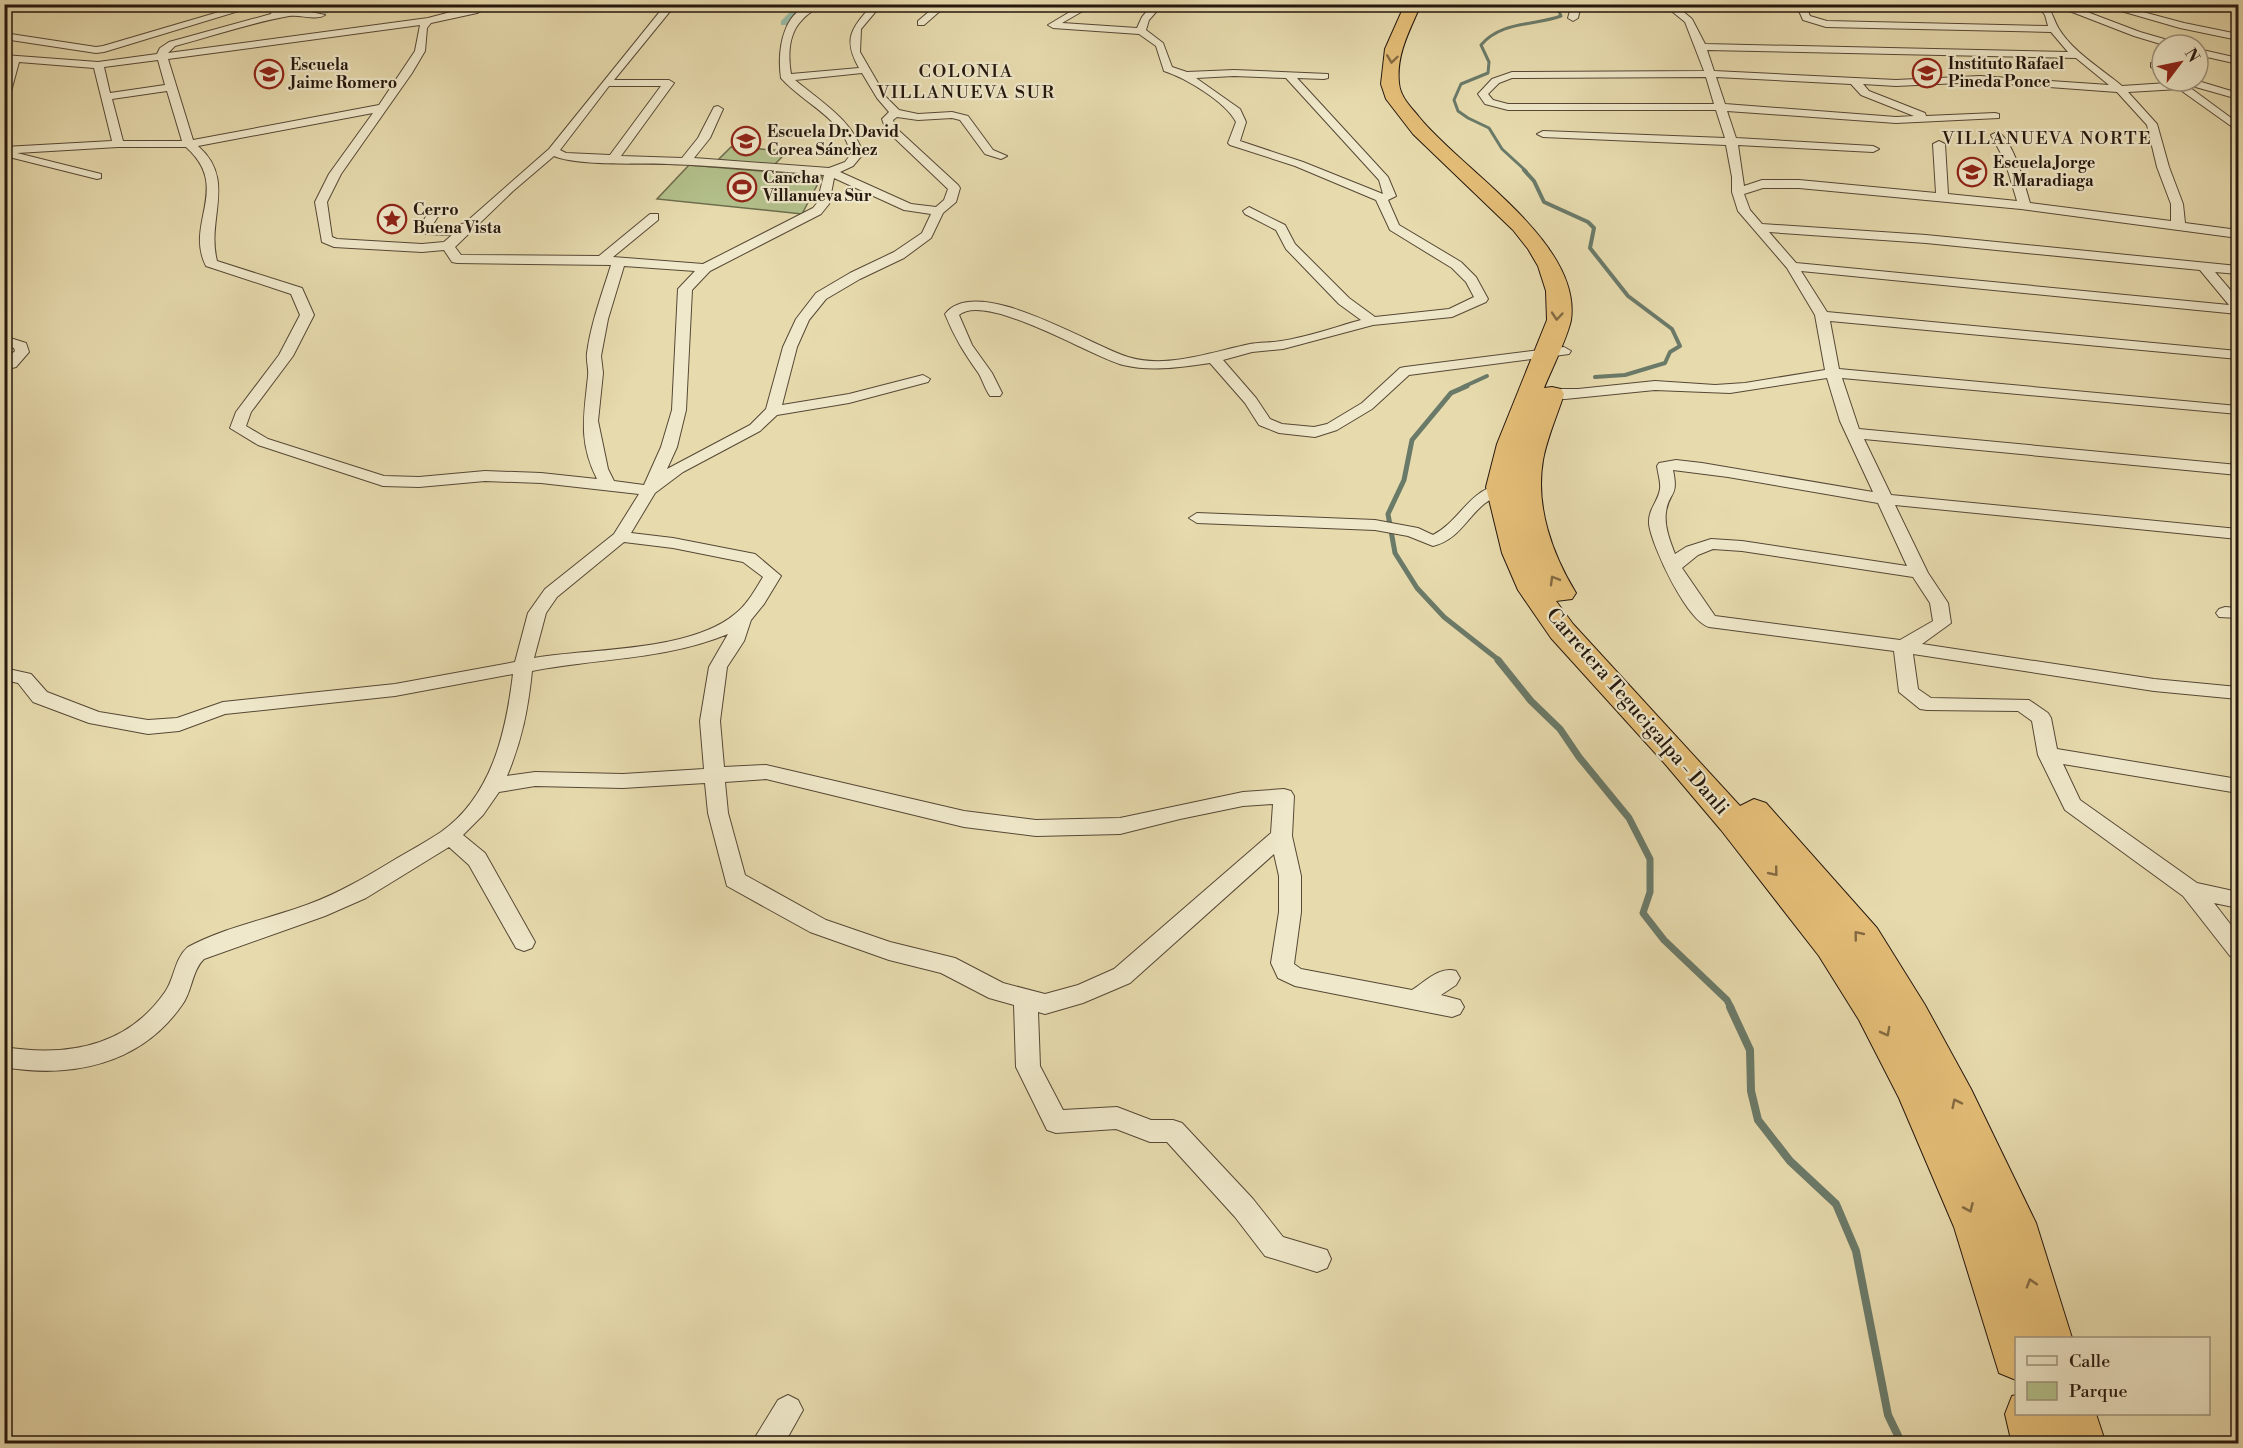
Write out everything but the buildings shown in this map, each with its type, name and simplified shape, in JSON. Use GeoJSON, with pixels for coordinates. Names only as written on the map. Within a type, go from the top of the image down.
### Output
{"type":"FeatureCollection","features":[{"type":"Feature","properties":{"kind":"highway","name":"Carretera Tegucigalpa - Danli"},"geometry":{"type":"LineString","coordinates":[[1413,4],[1393,49],[1390,84],[1395,99],[1420,130],[1520,226],[1537,246],[1549,266],[1557,291],[1558,320],[1555,352],[1542,393],[1526,488],[1546,566],[1583,624],[1608,654],[1753,811],[1863,939],[1911,1017],[1956,1102],[2013,1223],[2048,1337]]}},
{"type":"Feature","properties":{"kind":"highway","name":"Carretera Tegucigalpa - Danli"},"geometry":{"type":"LineString","coordinates":[[1428,4],[1416,29],[1409,57],[1404,82],[1406,93],[1414,108],[1430,125],[1540,230],[1565,266],[1574,305],[1573,329],[1555,352]]}},
{"type":"Feature","properties":{"kind":"highway","name":"Carretera Tegucigalpa - Danli"},"geometry":{"type":"LineString","coordinates":[[1542,393],[1510,444],[1500,489],[1516,553],[1533,590],[1562,631],[1733,820],[1833,945],[1873,1008],[1918,1093],[1977,1227],[2015,1353]]}},
{"type":"Feature","properties":{"kind":"highway"},"geometry":{"type":"LineString","coordinates":[[2030,1415],[2037,1443]]}},
{"type":"Feature","properties":{"kind":"highway"},"geometry":{"type":"LineString","coordinates":[[2072,1415],[2080,1443]]}},
{"type":"Feature","properties":{"kind":"street"},"geometry":{"type":"LineString","coordinates":[[275,16],[279,4]]}},
{"type":"Feature","properties":{"kind":"street"},"geometry":{"type":"LineString","coordinates":[[4,99],[10,58],[98,65],[428,21],[474,11],[490,4]]}},
{"type":"Feature","properties":{"kind":"street"},"geometry":{"type":"LineString","coordinates":[[428,21],[422,28],[420,51],[402,81],[336,174],[321,202],[326,239],[334,243],[422,248],[448,246],[509,188],[553,152],[636,45],[665,9],[672,4]]}},
{"type":"Feature","properties":{"kind":"street"},"geometry":{"type":"LineString","coordinates":[[816,4],[797,19],[783,49],[786,78],[831,115],[853,138],[857,154],[849,164],[830,172]]}},
{"type":"Feature","properties":{"kind":"street"},"geometry":{"type":"LineString","coordinates":[[878,4],[856,29],[855,52],[882,98],[895,113],[918,117],[961,116],[968,122],[989,152],[1001,156]]}},
{"type":"Feature","properties":{"kind":"street"},"geometry":{"type":"LineString","coordinates":[[921,23],[944,4]]}},
{"type":"Feature","properties":{"kind":"street"},"geometry":{"type":"LineString","coordinates":[[1091,4],[1053,25],[1142,31],[1160,45],[1168,69],[1186,75],[1236,111],[1240,122],[1234,143],[1309,168],[1381,198],[1390,196],[1384,179],[1288,74]]}},
{"type":"Feature","properties":{"kind":"street"},"geometry":{"type":"LineString","coordinates":[[1142,31],[1145,19],[1158,4]]}},
{"type":"Feature","properties":{"kind":"street"},"geometry":{"type":"LineString","coordinates":[[1574,18],[1577,4]]}},
{"type":"Feature","properties":{"kind":"street"},"geometry":{"type":"LineString","coordinates":[[1677,4],[1674,9],[1689,21],[1701,46],[1731,140],[1738,177],[1738,192],[1744,211],[1792,266],[1821,316],[1833,374],[1854,433],[1919,573],[1939,603],[1942,623],[1903,646]]}},
{"type":"Feature","properties":{"kind":"street"},"geometry":{"type":"LineString","coordinates":[[1800,4],[1806,18],[1826,24],[2054,29]]}},
{"type":"Feature","properties":{"kind":"street"},"geometry":{"type":"LineString","coordinates":[[2040,5],[2061,4],[2150,38]]}},
{"type":"Feature","properties":{"kind":"street"},"geometry":{"type":"LineString","coordinates":[[2101,4],[2183,26],[2238,37]]}},
{"type":"Feature","properties":{"kind":"street"},"geometry":{"type":"LineString","coordinates":[[4,36],[104,49],[256,5]]}},
{"type":"Feature","properties":{"kind":"street"},"geometry":{"type":"LineString","coordinates":[[2040,5],[2050,15],[2054,29],[2078,55],[2120,89],[2152,124],[2163,167],[2177,204],[2177,221],[2182,228]]}},
{"type":"Feature","properties":{"kind":"street"},"geometry":{"type":"LineString","coordinates":[[320,15],[297,12],[275,16],[172,44],[163,50],[162,57],[189,144],[201,153],[212,170],[213,192],[207,244],[211,263],[297,291],[308,315],[286,356],[244,412],[238,428],[263,442],[383,482],[419,482],[485,476],[541,478],[649,490],[677,469],[755,428],[773,411],[790,347],[803,319],[821,296],[855,276],[899,255],[927,235],[938,211],[950,202],[954,188],[890,128],[887,119],[895,113]]}},
{"type":"Feature","properties":{"kind":"street"},"geometry":{"type":"LineString","coordinates":[[1701,46],[2078,55]]}},
{"type":"Feature","properties":{"kind":"street"},"geometry":{"type":"LineString","coordinates":[[2210,55],[2238,61]]}},
{"type":"Feature","properties":{"kind":"street"},"geometry":{"type":"LineString","coordinates":[[98,65],[118,144]]}},
{"type":"Feature","properties":{"kind":"street"},"geometry":{"type":"LineString","coordinates":[[786,78],[866,70]]}},
{"type":"Feature","properties":{"kind":"street"},"geometry":{"type":"LineString","coordinates":[[1995,116],[1896,120],[1719,107],[1508,107],[1493,104],[1483,94],[1486,87],[1498,79],[1512,75],[1709,74],[1896,83],[1980,80],[2120,89],[2150,86]]}},
{"type":"Feature","properties":{"kind":"street"},"geometry":{"type":"LineString","coordinates":[[1186,75],[1324,76]]}},
{"type":"Feature","properties":{"kind":"street"},"geometry":{"type":"LineString","coordinates":[[1854,81],[1865,93],[1935,120]]}},
{"type":"Feature","properties":{"kind":"street"},"geometry":{"type":"LineString","coordinates":[[608,83],[669,83],[612,160]]}},
{"type":"Feature","properties":{"kind":"street"},"geometry":{"type":"LineString","coordinates":[[106,97],[171,87]]}},
{"type":"Feature","properties":{"kind":"street"},"geometry":{"type":"LineString","coordinates":[[2210,90],[2238,96]]}},
{"type":"Feature","properties":{"kind":"street"},"geometry":{"type":"LineString","coordinates":[[2194,93],[2238,128]]}},
{"type":"Feature","properties":{"kind":"street"},"geometry":{"type":"LineString","coordinates":[[4,151],[118,144],[189,144],[381,108]]}},
{"type":"Feature","properties":{"kind":"street"},"geometry":{"type":"LineString","coordinates":[[684,162],[702,142],[718,109]]}},
{"type":"Feature","properties":{"kind":"street"},"geometry":{"type":"LineString","coordinates":[[1543,134],[1731,140],[1819,148],[1873,149]]}},
{"type":"Feature","properties":{"kind":"street"},"geometry":{"type":"LineString","coordinates":[[1997,135],[2011,161],[2025,206]]}},
{"type":"Feature","properties":{"kind":"street"},"geometry":{"type":"LineString","coordinates":[[1939,144],[1942,197]]}},
{"type":"Feature","properties":{"kind":"street"},"geometry":{"type":"LineString","coordinates":[[4,151],[97,176]]}},
{"type":"Feature","properties":{"kind":"street"},"geometry":{"type":"LineString","coordinates":[[553,152],[564,156],[612,160],[699,162],[830,172],[908,207],[938,211]]}},
{"type":"Feature","properties":{"kind":"street"},"geometry":{"type":"LineString","coordinates":[[4,1057],[31,1063],[92,1059],[128,1042],[154,1023],[176,996],[193,955],[205,948],[317,910],[358,892],[450,836],[476,810],[493,786],[511,743],[518,712],[523,666],[537,613],[551,593],[620,537],[649,490],[669,447],[679,411],[685,289],[705,268],[817,211],[823,204],[830,172]]}},
{"type":"Feature","properties":{"kind":"street"},"geometry":{"type":"LineString","coordinates":[[1738,192],[1762,184],[1778,183],[2025,206],[2238,234]]}},
{"type":"Feature","properties":{"kind":"street"},"geometry":{"type":"LineString","coordinates":[[994,393],[989,375],[966,347],[957,328],[952,314],[959,308],[981,305],[1015,313],[1126,361],[1161,365],[1214,358],[1251,348],[1283,345],[1372,321],[1452,313],[1481,299],[1479,291],[1465,272],[1437,251],[1404,235],[1392,225],[1381,198]]}},
{"type":"Feature","properties":{"kind":"street"},"geometry":{"type":"LineString","coordinates":[[1249,211],[1281,228],[1290,246],[1344,301],[1372,321]]}},
{"type":"Feature","properties":{"kind":"street"},"geometry":{"type":"LineString","coordinates":[[434,213],[426,226],[435,232],[450,232],[473,224]]}},
{"type":"Feature","properties":{"kind":"street"},"geometry":{"type":"LineString","coordinates":[[602,260],[654,217]]}},
{"type":"Feature","properties":{"kind":"street"},"geometry":{"type":"LineString","coordinates":[[1757,227],[1926,239],[2238,270]]}},
{"type":"Feature","properties":{"kind":"street"},"geometry":{"type":"LineString","coordinates":[[448,246],[457,259],[602,260],[705,268]]}},
{"type":"Feature","properties":{"kind":"street"},"geometry":{"type":"LineString","coordinates":[[609,487],[600,469],[590,420],[596,373],[594,356],[601,319],[619,261]]}},
{"type":"Feature","properties":{"kind":"street"},"geometry":{"type":"LineString","coordinates":[[1792,266],[2238,308]]}},
{"type":"Feature","properties":{"kind":"street"},"geometry":{"type":"LineString","coordinates":[[2204,267],[2238,308]]}},
{"type":"Feature","properties":{"kind":"street"},"geometry":{"type":"LineString","coordinates":[[1821,316],[2238,355]]}},
{"type":"Feature","properties":{"kind":"street"},"geometry":{"type":"LineString","coordinates":[[4,340],[21,346],[22,352],[10,364],[4,366]]}},
{"type":"Feature","properties":{"kind":"street"},"geometry":{"type":"LineString","coordinates":[[1214,358],[1251,401],[1264,422],[1279,428],[1307,432],[1332,427],[1367,406],[1405,371],[1555,352]]}},
{"type":"Feature","properties":{"kind":"street"},"geometry":{"type":"LineString","coordinates":[[1542,393],[1602,393],[1648,386],[1716,389],[1787,382],[1833,374],[2238,410]]}},
{"type":"Feature","properties":{"kind":"street"},"geometry":{"type":"LineString","coordinates":[[773,411],[804,408],[863,396],[923,379]]}},
{"type":"Feature","properties":{"kind":"street"},"geometry":{"type":"LineString","coordinates":[[1854,433],[2238,470]]}},
{"type":"Feature","properties":{"kind":"street"},"geometry":{"type":"LineString","coordinates":[[2238,534],[1994,513],[1884,499],[1695,467],[1665,466],[1668,489],[1658,510],[1660,536],[1682,586],[1709,621],[1903,646],[2154,685],[2238,693]]}},
{"type":"Feature","properties":{"kind":"street"},"geometry":{"type":"LineString","coordinates":[[1197,519],[1375,525],[1408,531],[1433,541],[1448,535],[1479,498],[1500,489]]}},
{"type":"Feature","properties":{"kind":"street"},"geometry":{"type":"LineString","coordinates":[[4,674],[24,678],[40,697],[96,718],[148,727],[179,724],[223,708],[395,690],[523,666],[672,646],[713,633],[742,618],[758,600],[772,576],[749,558],[672,543],[620,537]]}},
{"type":"Feature","properties":{"kind":"street"},"geometry":{"type":"LineString","coordinates":[[1674,566],[1678,560],[1692,551],[1711,544],[1742,546],[1919,573]]}},
{"type":"Feature","properties":{"kind":"street"},"geometry":{"type":"LineString","coordinates":[[742,618],[735,641],[718,667],[710,720],[718,813],[735,880],[818,926],[870,945],[947,965],[997,991],[1045,1004],[1083,993],[1122,976],[1281,836]]}},
{"type":"Feature","properties":{"kind":"street"},"geometry":{"type":"LineString","coordinates":[[1903,646],[1909,692],[1927,704],[2022,705],[2041,718],[2048,755],[2072,805],[2191,890],[2238,950]]}},
{"type":"Feature","properties":{"kind":"street"},"geometry":{"type":"LineString","coordinates":[[2048,755],[2238,786]]}},
{"type":"Feature","properties":{"kind":"street"},"geometry":{"type":"LineString","coordinates":[[493,786],[535,779],[623,781],[766,772],[964,819],[1036,828],[1120,826],[1243,798],[1284,796],[1281,836],[1290,876],[1290,912],[1282,963],[1286,971],[1295,977],[1452,1007]]}},
{"type":"Feature","properties":{"kind":"street"},"geometry":{"type":"LineString","coordinates":[[450,836],[477,860],[524,942]]}},
{"type":"Feature","properties":{"kind":"street"},"geometry":{"type":"LineString","coordinates":[[2191,890],[2238,900]]}},
{"type":"Feature","properties":{"kind":"street"},"geometry":{"type":"LineString","coordinates":[[1417,999],[1448,978]]}},
{"type":"Feature","properties":{"kind":"street"},"geometry":{"type":"LineString","coordinates":[[1026,999],[1028,1067],[1056,1122],[1117,1118],[1150,1131],[1173,1131],[1244,1208],[1275,1246],[1317,1259]]}},
{"type":"Feature","properties":{"kind":"street"},"geometry":{"type":"LineString","coordinates":[[766,1443],[788,1410]]}},
{"type":"Feature","properties":{"kind":"green space"},"geometry":{"type":"Polygon","coordinates":[[[731,147],[788,151],[774,165],[718,160],[731,147]]]}},
{"type":"Feature","properties":{"kind":"green space","name":"Cancha Villanueva Sur"},"geometry":{"type":"Polygon","coordinates":[[[689,165],[822,176],[802,214],[657,199],[689,165]]]}},
{"type":"Feature","properties":{"kind":"waterway"},"geometry":{"type":"LineString","coordinates":[[325,11],[344,4]]}},
{"type":"Feature","properties":{"kind":"waterway"},"geometry":{"type":"LineString","coordinates":[[785,23],[804,4]]}},
{"type":"Feature","properties":{"kind":"waterway"},"geometry":{"type":"LineString","coordinates":[[1526,171],[1502,149],[1489,128],[1458,111],[1454,100],[1461,84],[1488,73],[1489,62],[1481,45],[1489,37],[1518,25],[1561,16],[1556,4]]}},
{"type":"Feature","properties":{"kind":"waterway"},"geometry":{"type":"LineString","coordinates":[[1524,170],[1534,181],[1544,202],[1588,222],[1594,228],[1590,248],[1628,296],[1672,329],[1680,346],[1670,352],[1665,363],[1625,375],[1595,377]]}},
{"type":"Feature","properties":{"kind":"waterway"},"geometry":{"type":"LineString","coordinates":[[1463,387],[1487,376]]}},
{"type":"Feature","properties":{"kind":"waterway"},"geometry":{"type":"LineString","coordinates":[[1467,386],[1451,393],[1412,440],[1404,480],[1388,514],[1395,553],[1417,588],[1444,617],[1500,661]]}},
{"type":"Feature","properties":{"kind":"waterway"},"geometry":{"type":"LineString","coordinates":[[1498,660],[1531,701],[1560,729],[1579,757],[1629,818],[1650,859],[1650,892],[1643,913],[1664,940],[1727,1000],[1731,1008]]}},
{"type":"Feature","properties":{"kind":"waterway"},"geometry":{"type":"LineString","coordinates":[[1730,1007],[1750,1050],[1751,1091],[1758,1120],[1790,1161],[1836,1204],[1856,1251],[1888,1415],[1902,1444]]}},
{"type":"Feature","properties":{"kind":"place","name":"Instituto Rafael Pineda Ponce"},"geometry":{"type":"Point","coordinates":[1927,73]}},
{"type":"Feature","properties":{"kind":"place","name":"Escuela Jaime Romero"},"geometry":{"type":"Point","coordinates":[269,74]}},
{"type":"Feature","properties":{"kind":"place","name":"Escuela Dr. David Corea Sánchez"},"geometry":{"type":"Point","coordinates":[746,141]}},
{"type":"Feature","properties":{"kind":"place","name":"Escuela Jorge R. Maradiaga"},"geometry":{"type":"Point","coordinates":[1972,172]}},
{"type":"Feature","properties":{"kind":"place","name":"Cancha Villanueva Sur"},"geometry":{"type":"Point","coordinates":[742,187]}},
{"type":"Feature","properties":{"kind":"place","name":"Cerro Buena Vista"},"geometry":{"type":"Point","coordinates":[392,219]}},
{"type":"Feature","properties":{"kind":"district","name":"COLONIA VILLANUEVA SUR"},"geometry":{"type":"Point","coordinates":[966,82]}},
{"type":"Feature","properties":{"kind":"district","name":"VILLANUEVA NORTE"},"geometry":{"type":"Point","coordinates":[2047,138]}}]}
